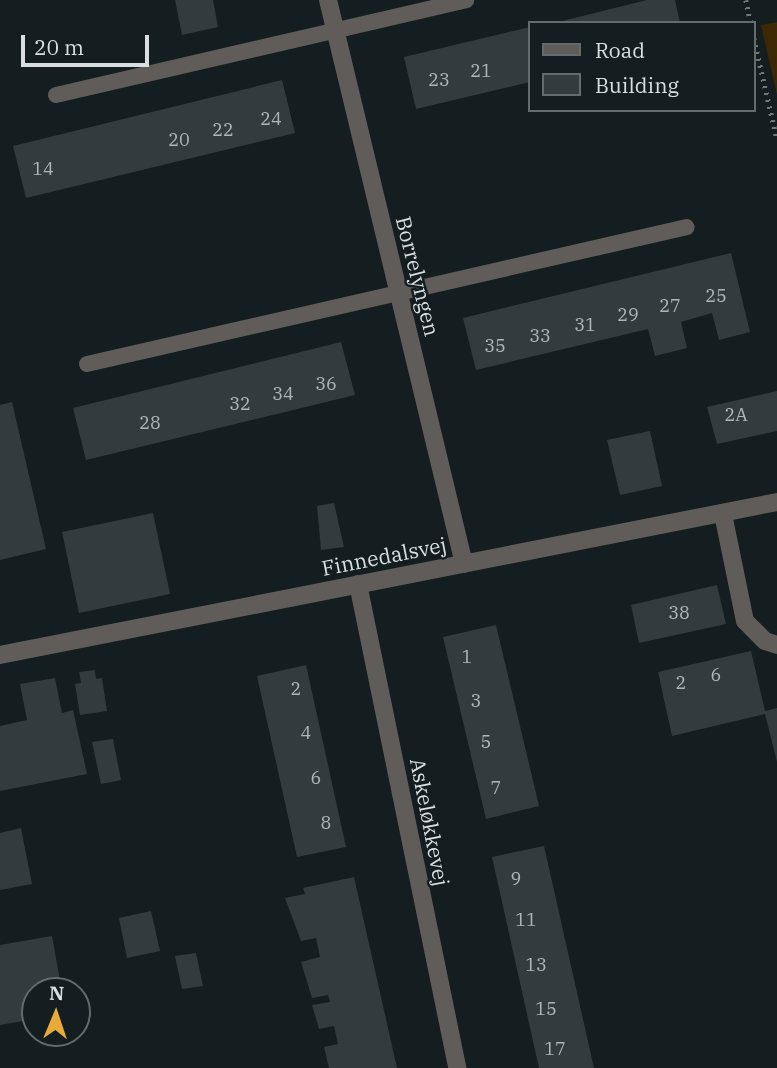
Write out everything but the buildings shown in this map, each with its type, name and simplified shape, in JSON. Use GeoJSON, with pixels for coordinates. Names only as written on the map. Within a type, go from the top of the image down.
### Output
{"type":"FeatureCollection","features":[{"type":"Feature","properties":{"kind":"street","name":"Borrelyngen"},"geometry":{"type":"LineString","coordinates":[[328,0],[464,564]]}},
{"type":"Feature","properties":{"kind":"street","name":"Finnedalsvej"},"geometry":{"type":"LineString","coordinates":[[0,655],[777,502]]}},
{"type":"Feature","properties":{"kind":"street"},"geometry":{"type":"LineString","coordinates":[[723,514],[746,621],[765,641],[777,645]]}},
{"type":"Feature","properties":{"kind":"street","name":"Askeløkkevej"},"geometry":{"type":"LineString","coordinates":[[358,584],[457,1068]]}},
{"type":"Feature","properties":{"kind":"lane"},"geometry":{"type":"LineString","coordinates":[[56,94],[466,0]]}},
{"type":"Feature","properties":{"kind":"lane"},"geometry":{"type":"LineString","coordinates":[[87,364],[687,227]]}},
{"type":"Feature","properties":{"kind":"path"},"geometry":{"type":"LineString","coordinates":[[746,0],[751,21]]}},
{"type":"Feature","properties":{"kind":"path"},"geometry":{"type":"LineString","coordinates":[[756,47],[777,139]]}},
{"type":"Feature","properties":{"kind":"shaded area"},"geometry":{"type":"Polygon","coordinates":[[[777,22],[777,95],[761,25],[777,22]]]}}]}
